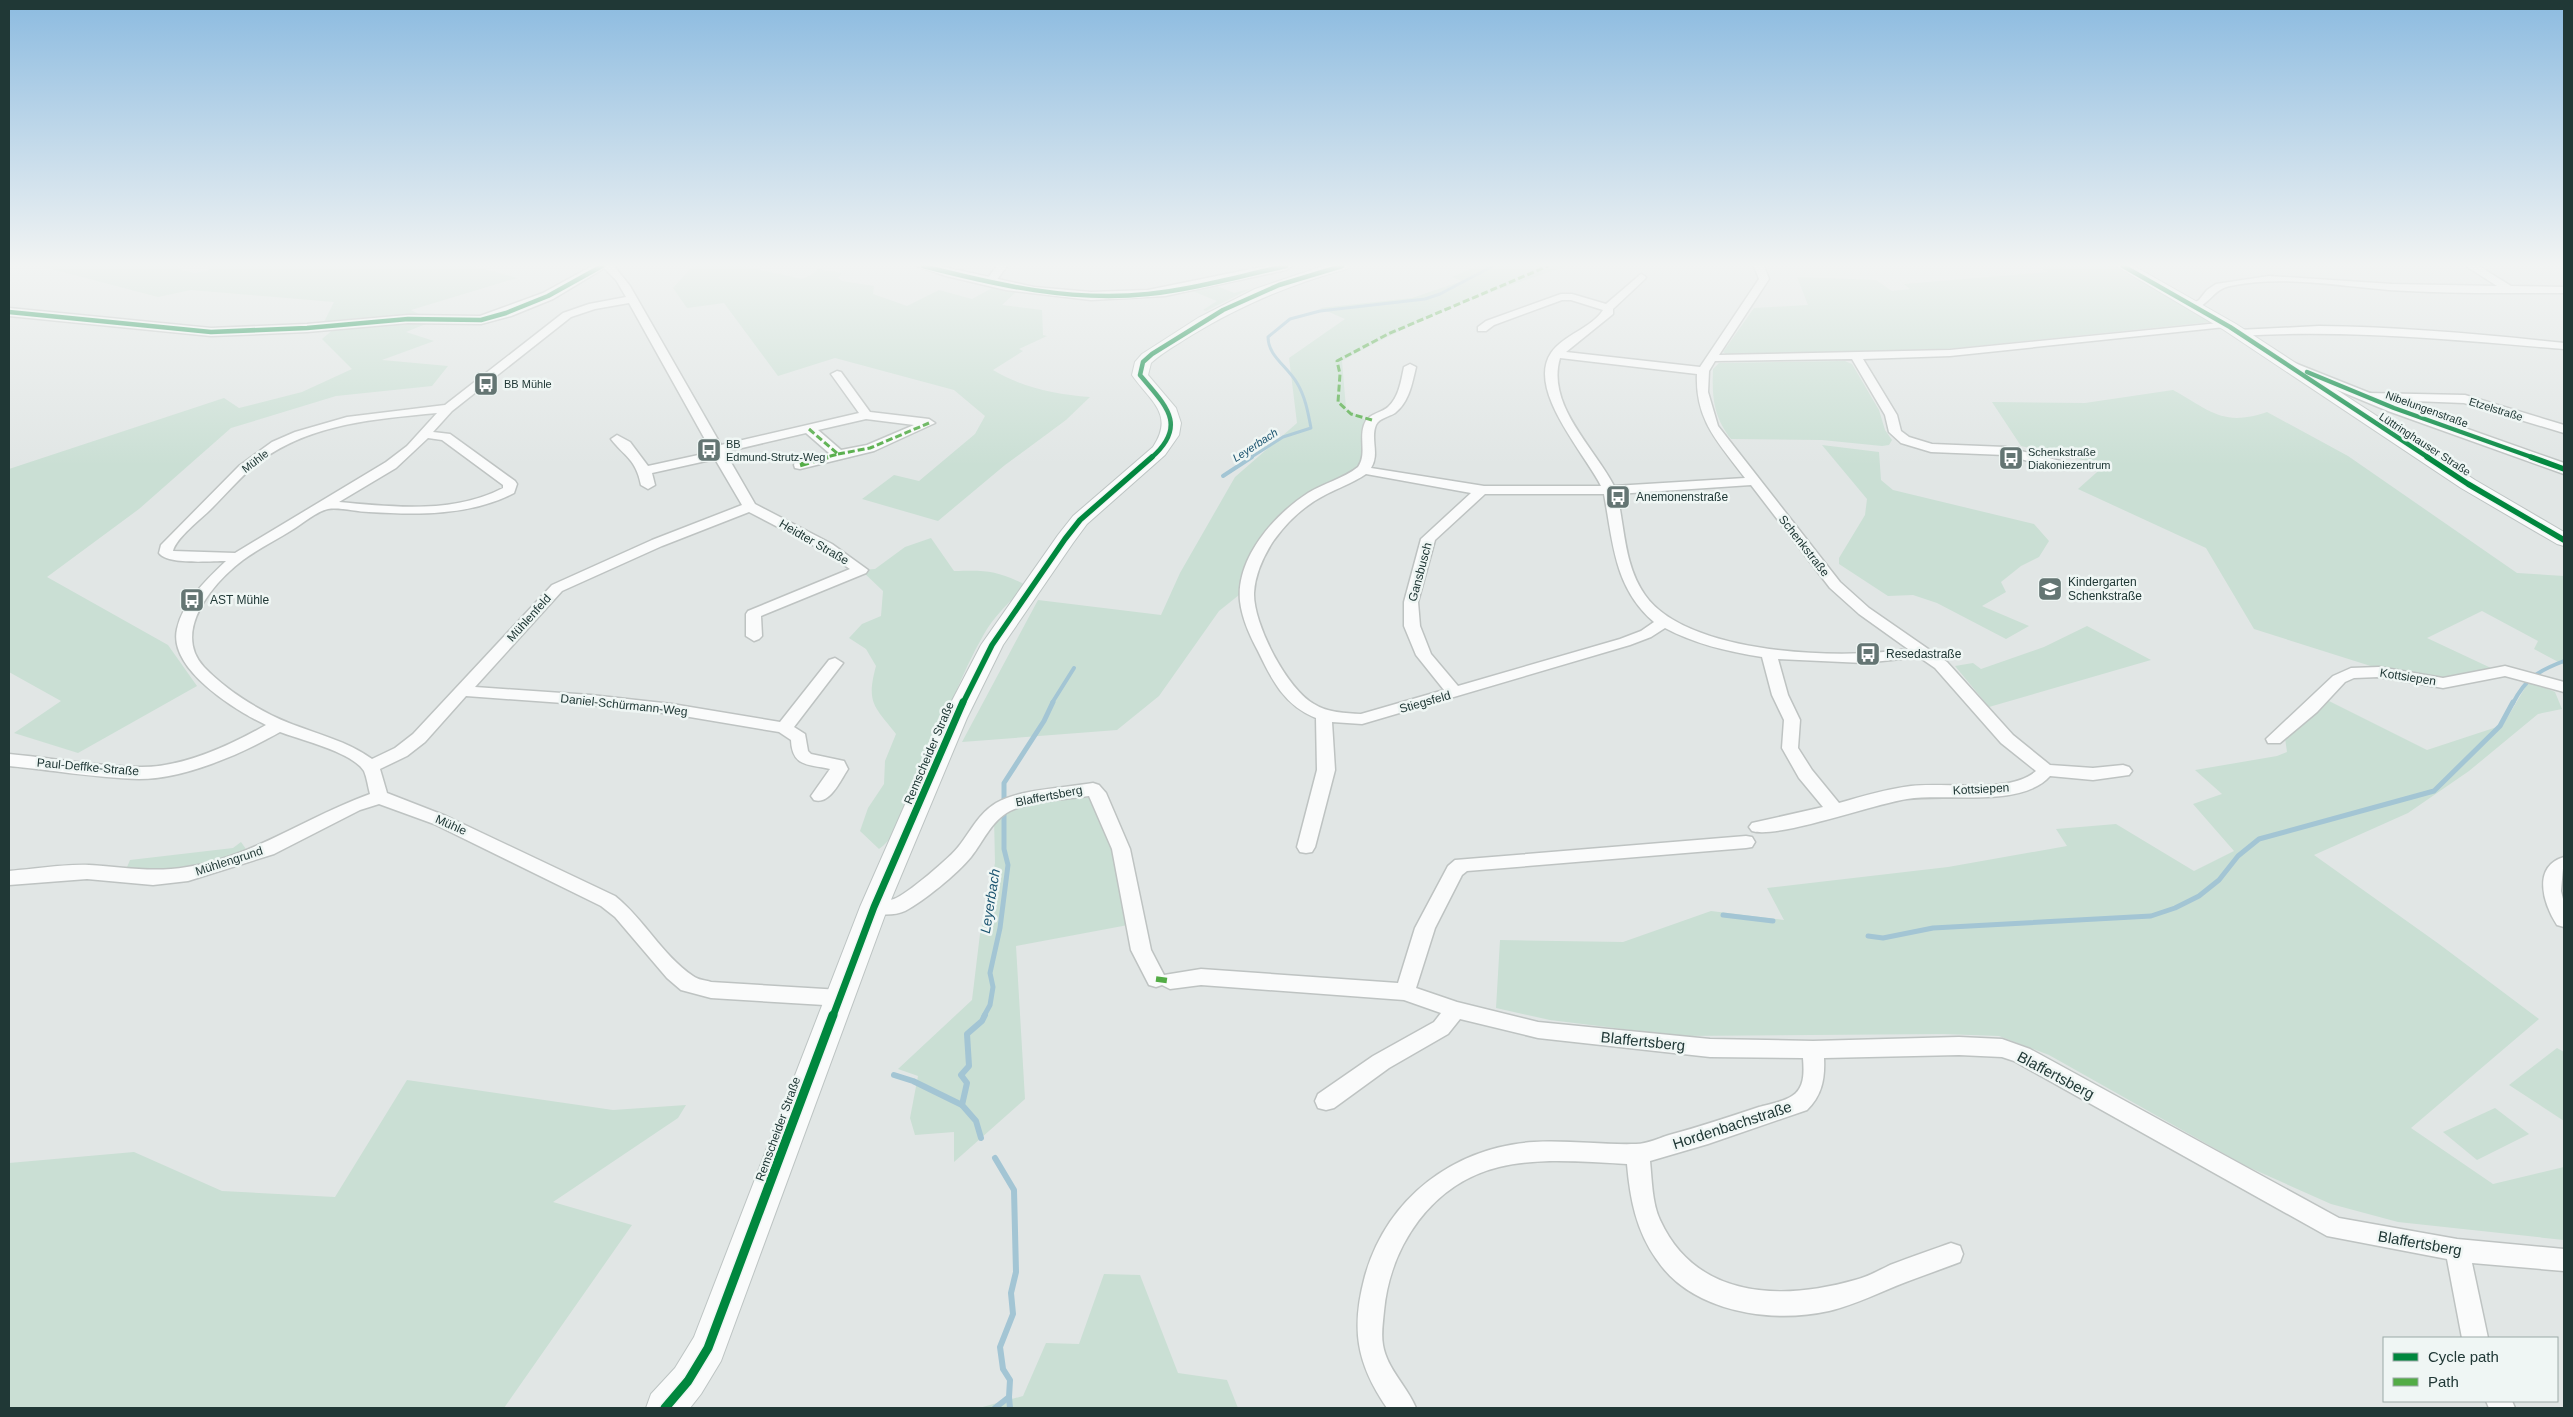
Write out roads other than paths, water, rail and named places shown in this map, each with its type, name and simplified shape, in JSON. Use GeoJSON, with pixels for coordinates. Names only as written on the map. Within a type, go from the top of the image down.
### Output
{"type":"FeatureCollection","features":[{"type":"Feature","properties":{"kind":"main road","name":"Remscheider Straße"},"geometry":{"type":"LineString","coordinates":[[665,1408],[688,1380],[708,1348],[874,907],[955,718],[992,645],[1039,574],[1080,520],[1159,451],[1170,435],[1172,417],[1167,408],[1140,376],[1143,362],[1187,332]]}},
{"type":"Feature","properties":{"kind":"main road","name":"Lüttringhauser Straße"},"geometry":{"type":"LineString","coordinates":[[2237,332],[2468,484],[2564,540]]}},
{"type":"Feature","properties":{"kind":"street"},"geometry":{"type":"LineString","coordinates":[[379,797],[370,767],[356,755],[279,725],[248,708],[216,686],[190,659],[184,644],[184,631],[190,614],[219,575],[238,557],[390,465],[411,449],[448,408],[544,332]]}},
{"type":"Feature","properties":{"kind":"street","name":"Heidter Straße"},"geometry":{"type":"LineString","coordinates":[[651,332],[740,495],[750,507],[827,547],[861,570],[753,614],[754,636]]}},
{"type":"Feature","properties":{"kind":"street"},"geometry":{"type":"LineString","coordinates":[[1585,332],[1556,354],[1552,364],[1552,384],[1558,409],[1593,459],[1610,490],[1622,567],[1646,606],[1664,622],[1701,638],[1738,648],[1837,658],[1903,656],[1924,651]]}},
{"type":"Feature","properties":{"kind":"street"},"geometry":{"type":"LineString","coordinates":[[1556,354],[1703,371],[1728,332]]}},
{"type":"Feature","properties":{"kind":"street"},"geometry":{"type":"LineString","coordinates":[[1711,357],[1725,359],[1856,356],[2004,349],[2186,332]]}},
{"type":"Feature","properties":{"kind":"street"},"geometry":{"type":"LineString","coordinates":[[2400,332],[2505,339],[2564,346]]}},
{"type":"Feature","properties":{"kind":"street"},"geometry":{"type":"LineString","coordinates":[[1856,356],[1891,415],[1895,432],[1905,440],[1931,448],[2005,451],[2062,466]]}},
{"type":"Feature","properties":{"kind":"street","name":"Nibelungenstraße"},"geometry":{"type":"LineString","coordinates":[[2284,362],[2367,397],[2564,469]]}},
{"type":"Feature","properties":{"kind":"street"},"geometry":{"type":"LineString","coordinates":[[1410,367],[1403,395],[1397,405],[1372,420],[1369,459],[1363,470],[1482,490],[1610,490],[1754,481]]}},
{"type":"Feature","properties":{"kind":"street","name":"Schenkstraße"},"geometry":{"type":"LineString","coordinates":[[1703,371],[1702,392],[1712,426],[1836,585],[1864,611],[1942,665],[2007,739],[2046,770]]}},
{"type":"Feature","properties":{"kind":"street"},"geometry":{"type":"LineString","coordinates":[[838,374],[866,415]]}},
{"type":"Feature","properties":{"kind":"street","name":"Etzelstraße"},"geometry":{"type":"LineString","coordinates":[[2367,397],[2468,400],[2564,429]]}},
{"type":"Feature","properties":{"kind":"street","name":"Mühle"},"geometry":{"type":"LineString","coordinates":[[238,557],[174,556],[166,553],[166,548],[238,474],[255,459],[286,440],[324,426],[348,420],[448,408]]}},
{"type":"Feature","properties":{"kind":"street"},"geometry":{"type":"LineString","coordinates":[[645,471],[866,415],[929,423],[870,448],[838,454],[800,465]]}},
{"type":"Feature","properties":{"kind":"street"},"geometry":{"type":"LineString","coordinates":[[810,429],[838,454]]}},
{"type":"Feature","properties":{"kind":"street"},"geometry":{"type":"LineString","coordinates":[[326,505],[398,511],[438,509],[484,501],[500,496],[509,490],[510,484],[446,437],[425,434]]}},
{"type":"Feature","properties":{"kind":"street"},"geometry":{"type":"LineString","coordinates":[[617,439],[626,445],[645,471],[648,485]]}},
{"type":"Feature","properties":{"kind":"street","name":"Stiegsfeld"},"geometry":{"type":"LineString","coordinates":[[1363,470],[1312,496],[1283,519],[1265,543],[1253,567],[1247,594],[1253,620],[1276,673],[1296,700],[1324,716],[1362,719],[1625,642],[1646,634],[1664,622]]}},
{"type":"Feature","properties":{"kind":"street","name":"Gansbusch"},"geometry":{"type":"LineString","coordinates":[[1456,693],[1424,655],[1412,626],[1411,602],[1428,539],[1482,490]]}},
{"type":"Feature","properties":{"kind":"street","name":"Mühlenfeld"},"geometry":{"type":"LineString","coordinates":[[370,767],[400,752],[419,738],[557,588],[657,544],[750,507]]}},
{"type":"Feature","properties":{"kind":"street"},"geometry":{"type":"LineString","coordinates":[[1769,652],[1780,695],[1792,720],[1790,748],[1805,774],[1835,809]]}},
{"type":"Feature","properties":{"kind":"street"},"geometry":{"type":"LineString","coordinates":[[820,796],[839,769],[838,765],[806,758],[800,753],[799,738],[784,728],[835,663]]}},
{"type":"Feature","properties":{"kind":"street","name":"Kottsiepen"},"geometry":{"type":"LineString","coordinates":[[2274,739],[2312,708],[2339,679],[2351,673],[2378,672],[2443,683],[2496,672],[2525,676],[2564,688]]}},
{"type":"Feature","properties":{"kind":"street","name":"Daniel-Schürmann-Weg"},"geometry":{"type":"LineString","coordinates":[[463,691],[672,708],[784,728]]}},
{"type":"Feature","properties":{"kind":"street"},"geometry":{"type":"LineString","coordinates":[[1306,847],[1326,770],[1324,716]]}},
{"type":"Feature","properties":{"kind":"street","name":"Paul-Deffke-Straße"},"geometry":{"type":"LineString","coordinates":[[9,760],[140,773],[161,771],[223,755],[279,725]]}},
{"type":"Feature","properties":{"kind":"street"},"geometry":{"type":"LineString","coordinates":[[2046,770],[2093,774],[2123,771]]}},
{"type":"Feature","properties":{"kind":"street","name":"Kottsiepen"},"geometry":{"type":"LineString","coordinates":[[1758,828],[1780,825],[1835,809],[1901,794],[2007,789],[2029,784],[2040,778],[2046,770]]}},
{"type":"Feature","properties":{"kind":"street","name":"Blaffertsberg"},"geometry":{"type":"LineString","coordinates":[[874,907],[898,906],[946,871],[1003,808],[1087,788],[1093,789],[1097,793],[1109,825],[1121,849],[1141,950],[1163,980],[1201,977],[1405,992],[1456,1010],[1538,1030],[1710,1048],[1814,1050],[1960,1046],[2002,1048],[2022,1055],[2335,1228],[2457,1250],[2564,1260]]}},
{"type":"Feature","properties":{"kind":"street","name":"Mühle"},"geometry":{"type":"LineString","coordinates":[[379,797],[440,820],[608,902],[622,912],[674,972],[688,984],[711,990],[841,998]]}},
{"type":"Feature","properties":{"kind":"street","name":"Mühlengrund"},"geometry":{"type":"LineString","coordinates":[[9,878],[87,872],[153,878],[188,874],[222,865],[268,849],[354,806],[379,797]]}},
{"type":"Feature","properties":{"kind":"street"},"geometry":{"type":"LineString","coordinates":[[1405,992],[1426,928],[1455,871],[1462,865],[1746,842]]}},
{"type":"Feature","properties":{"kind":"street"},"geometry":{"type":"LineString","coordinates":[[2564,864],[2556,871],[2551,888],[2564,920]]}},
{"type":"Feature","properties":{"kind":"street"},"geometry":{"type":"LineString","coordinates":[[1326,1101],[1381,1062],[1441,1028],[1456,1010]]}},
{"type":"Feature","properties":{"kind":"street","name":"Hordenbachstraße"},"geometry":{"type":"LineString","coordinates":[[1403,1408],[1389,1389],[1370,1345],[1371,1294],[1383,1255],[1402,1222],[1427,1193],[1458,1171],[1497,1157],[1543,1152],[1638,1154],[1708,1134],[1799,1103],[1808,1096],[1814,1084],[1814,1050]]}},
{"type":"Feature","properties":{"kind":"street"},"geometry":{"type":"LineString","coordinates":[[1638,1154],[1642,1190],[1650,1225],[1665,1251],[1686,1274],[1716,1293],[1749,1302],[1792,1304],[1828,1299],[1857,1292],[1950,1254]]}},
{"type":"Feature","properties":{"kind":"street"},"geometry":{"type":"LineString","coordinates":[[2457,1250],[2475,1337]]}},
{"type":"Feature","properties":{"kind":"waterway","name":"Leyerbach"},"geometry":{"type":"LineString","coordinates":[[1250,458],[1283,437],[1311,428],[1306,404],[1300,388],[1271,350],[1268,337],[1274,332]]}},
{"type":"Feature","properties":{"kind":"waterway","name":"Leyerbach"},"geometry":{"type":"LineString","coordinates":[[1223,476],[1252,457]]}},
{"type":"Feature","properties":{"kind":"waterway"},"geometry":{"type":"LineString","coordinates":[[2513,703],[2523,687],[2534,676],[2564,661]]}},
{"type":"Feature","properties":{"kind":"waterway","name":"Leyerbach"},"geometry":{"type":"LineString","coordinates":[[1052,703],[1074,668]]}},
{"type":"Feature","properties":{"kind":"waterway","name":"Leyerbach"},"geometry":{"type":"LineString","coordinates":[[984,1016],[990,1005],[993,987],[990,973],[1000,928],[1008,865],[1004,849],[1004,783],[1044,721],[1053,702]]}},
{"type":"Feature","properties":{"kind":"waterway"},"geometry":{"type":"LineString","coordinates":[[1868,936],[1883,938],[1933,928],[2151,916],[2175,908],[2199,896],[2219,880],[2238,856],[2259,839],[2434,791],[2500,726],[2513,702]]}},
{"type":"Feature","properties":{"kind":"waterway"},"geometry":{"type":"LineString","coordinates":[[1723,915],[1773,921]]}},
{"type":"Feature","properties":{"kind":"waterway","name":"Leyerbach"},"geometry":{"type":"LineString","coordinates":[[962,1105],[967,1083],[961,1075],[969,1066],[967,1034],[982,1021],[985,1015]]}},
{"type":"Feature","properties":{"kind":"waterway"},"geometry":{"type":"LineString","coordinates":[[894,1075],[913,1081],[962,1105]]}},
{"type":"Feature","properties":{"kind":"waterway","name":"Leyerbach"},"geometry":{"type":"LineString","coordinates":[[962,1105],[976,1121],[981,1138]]}},
{"type":"Feature","properties":{"kind":"waterway","name":"Leyerbach"},"geometry":{"type":"LineString","coordinates":[[995,1158],[1014,1190],[1016,1272],[1011,1293],[1013,1314],[1000,1347],[1003,1369],[1010,1380],[1009,1397]]}},
{"type":"Feature","properties":{"kind":"waterway","name":"Leyerbach"},"geometry":{"type":"LineString","coordinates":[[995,1408],[1009,1397]]}},
{"type":"Feature","properties":{"kind":"waterway"},"geometry":{"type":"LineString","coordinates":[[1009,1397],[1010,1408]]}},
{"type":"Feature","properties":{"kind":"place","name":"BB Mühle"},"geometry":{"type":"Point","coordinates":[486,384]}},
{"type":"Feature","properties":{"kind":"place","name":"BB Edmund-Strutz-Weg"},"geometry":{"type":"Point","coordinates":[709,450]}},
{"type":"Feature","properties":{"kind":"place","name":"Schenkstraße Diakoniezentrum"},"geometry":{"type":"Point","coordinates":[2011,458]}},
{"type":"Feature","properties":{"kind":"place","name":"Anemonenstraße"},"geometry":{"type":"Point","coordinates":[1618,497]}},
{"type":"Feature","properties":{"kind":"place","name":"Kindergarten Schenkstraße"},"geometry":{"type":"Point","coordinates":[2050,589]}},
{"type":"Feature","properties":{"kind":"place","name":"AST Mühle"},"geometry":{"type":"Point","coordinates":[192,600]}},
{"type":"Feature","properties":{"kind":"place","name":"Resedastraße"},"geometry":{"type":"Point","coordinates":[1868,654]}}]}
